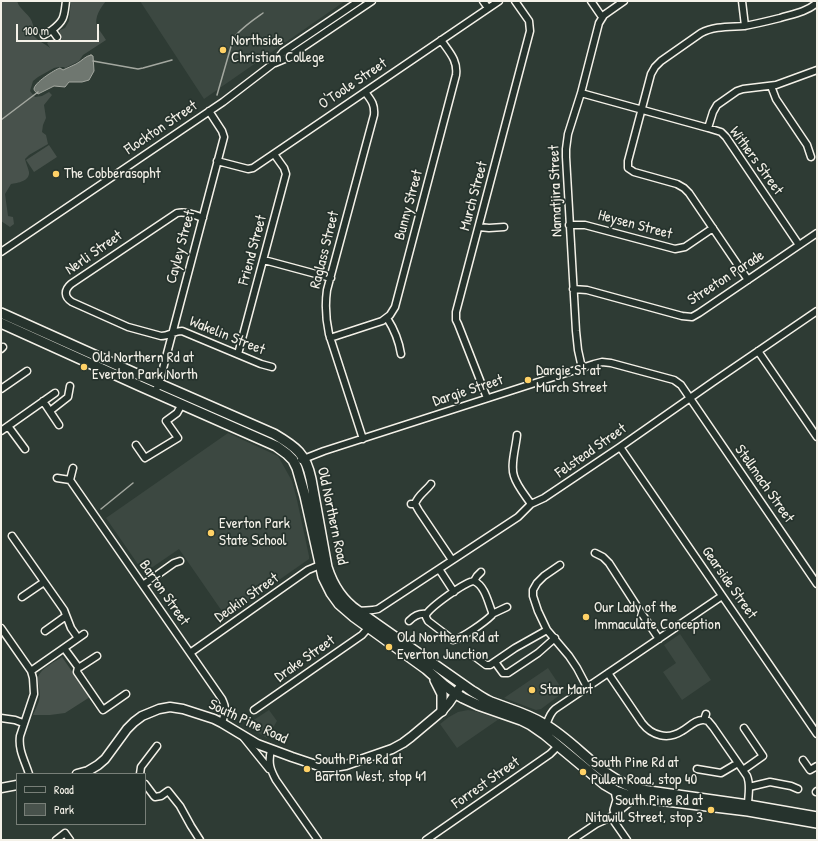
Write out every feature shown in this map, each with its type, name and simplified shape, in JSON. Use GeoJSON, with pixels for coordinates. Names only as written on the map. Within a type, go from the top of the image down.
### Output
{"type":"FeatureCollection","features":[{"type":"Feature","properties":{"kind":"highway","name":"Old Northern Road"},"geometry":{"type":"LineString","coordinates":[[1,312],[159,384],[274,434],[295,448],[308,466],[325,558],[336,588],[349,604],[372,626],[456,694]]}},
{"type":"Feature","properties":{"kind":"highway","name":"Old Northern Road"},"geometry":{"type":"LineString","coordinates":[[1,323],[276,446],[287,454],[295,463],[297,468],[304,491],[320,565],[325,582],[334,597],[347,611],[462,684]]}},
{"type":"Feature","properties":{"kind":"highway"},"geometry":{"type":"LineString","coordinates":[[139,375],[141,382],[140,386]]}},
{"type":"Feature","properties":{"kind":"highway"},"geometry":{"type":"LineString","coordinates":[[431,674],[441,692],[442,711]]}},
{"type":"Feature","properties":{"kind":"highway"},"geometry":{"type":"LineString","coordinates":[[462,684],[486,700],[526,715],[545,729],[558,746],[598,779],[616,791],[748,805],[817,816]]}},
{"type":"Feature","properties":{"kind":"highway"},"geometry":{"type":"LineString","coordinates":[[456,694],[478,705],[545,729],[562,737],[611,777],[622,783],[633,792],[817,823]]}},
{"type":"Feature","properties":{"kind":"highway"},"geometry":{"type":"LineString","coordinates":[[613,813],[618,800],[616,791]]}},
{"type":"Feature","properties":{"kind":"main road","name":"South Pine Road"},"geometry":{"type":"LineString","coordinates":[[81,773],[88,771],[105,759],[127,729],[142,716],[158,709],[170,707],[183,709],[212,718],[257,744],[322,767],[346,765],[392,749],[411,737],[447,706],[462,684]]}},
{"type":"Feature","properties":{"kind":"main road"},"geometry":{"type":"LineString","coordinates":[[1,788],[16,785]]}},
{"type":"Feature","properties":{"kind":"street"},"geometry":{"type":"LineString","coordinates":[[44,35],[52,30],[62,20],[66,1]]}},
{"type":"Feature","properties":{"kind":"street","name":"Flockton Street"},"geometry":{"type":"LineString","coordinates":[[1,252],[209,111],[274,63],[283,52],[359,1]]}},
{"type":"Feature","properties":{"kind":"street","name":"Flockton Street"},"geometry":{"type":"LineString","coordinates":[[274,63],[287,58],[372,1]]}},
{"type":"Feature","properties":{"kind":"street"},"geometry":{"type":"LineString","coordinates":[[483,1],[488,8]]}},
{"type":"Feature","properties":{"kind":"street","name":"O'Toole Street"},"geometry":{"type":"LineString","coordinates":[[217,161],[250,169],[255,168],[499,1]]}},
{"type":"Feature","properties":{"kind":"street","name":"Murch Street"},"geometry":{"type":"LineString","coordinates":[[487,398],[458,324],[456,312],[530,31],[529,21],[515,1]]}},
{"type":"Feature","properties":{"kind":"street"},"geometry":{"type":"LineString","coordinates":[[591,1],[602,17],[624,1]]}},
{"type":"Feature","properties":{"kind":"street"},"geometry":{"type":"LineString","coordinates":[[742,1],[745,26]]}},
{"type":"Feature","properties":{"kind":"street"},"geometry":{"type":"LineString","coordinates":[[748,280],[689,193],[684,188],[677,184],[634,172],[628,168],[628,160],[651,74],[660,61],[707,30],[745,26],[763,22],[802,12],[817,3]]}},
{"type":"Feature","properties":{"kind":"street","name":"Namatjira Street"},"geometry":{"type":"LineString","coordinates":[[582,368],[577,344],[573,290],[566,149],[568,134],[581,93],[597,27],[602,17]]}},
{"type":"Feature","properties":{"kind":"street"},"geometry":{"type":"LineString","coordinates":[[52,30],[57,37]]}},
{"type":"Feature","properties":{"kind":"street","name":"Bunny Street"},"geometry":{"type":"LineString","coordinates":[[387,318],[398,299],[456,75],[456,62],[442,40]]}},
{"type":"Feature","properties":{"kind":"street"},"geometry":{"type":"LineString","coordinates":[[708,128],[716,105],[734,93],[743,89],[771,86],[782,83],[817,70]]}},
{"type":"Feature","properties":{"kind":"street"},"geometry":{"type":"LineString","coordinates":[[771,86],[776,98],[807,145],[812,156]]}},
{"type":"Feature","properties":{"kind":"street","name":"Raglass Street"},"geometry":{"type":"LineString","coordinates":[[363,439],[330,338],[327,324],[326,298],[374,111],[373,105],[365,92]]}},
{"type":"Feature","properties":{"kind":"street","name":"Withers Street"},"geometry":{"type":"LineString","coordinates":[[581,93],[721,132],[726,137],[800,245]]}},
{"type":"Feature","properties":{"kind":"street","name":"Cayley Street"},"geometry":{"type":"LineString","coordinates":[[155,393],[159,384],[224,136],[209,111]]}},
{"type":"Feature","properties":{"kind":"street","name":"Friend Street"},"geometry":{"type":"LineString","coordinates":[[238,354],[286,174],[284,168],[274,154]]}},
{"type":"Feature","properties":{"kind":"street","name":"Nerli Street"},"geometry":{"type":"LineString","coordinates":[[172,333],[161,336],[128,328],[70,301],[66,296],[66,291],[68,286],[177,213],[185,212],[203,218]]}},
{"type":"Feature","properties":{"kind":"street","name":"Heysen Street"},"geometry":{"type":"LineString","coordinates":[[569,224],[585,225],[675,249],[685,247],[712,228]]}},
{"type":"Feature","properties":{"kind":"street"},"geometry":{"type":"LineString","coordinates":[[479,227],[504,227]]}},
{"type":"Feature","properties":{"kind":"street","name":"Streeton Parade"},"geometry":{"type":"LineString","coordinates":[[573,290],[587,290],[688,317],[695,315],[817,233]]}},
{"type":"Feature","properties":{"kind":"street"},"geometry":{"type":"LineString","coordinates":[[264,260],[331,278]]}},
{"type":"Feature","properties":{"kind":"street","name":"Felstead Street"},"geometry":{"type":"LineString","coordinates":[[358,611],[372,611],[378,609],[518,516],[531,504],[544,498],[620,447],[817,311]]}},
{"type":"Feature","properties":{"kind":"street"},"geometry":{"type":"LineString","coordinates":[[330,338],[387,318],[394,329],[401,354]]}},
{"type":"Feature","properties":{"kind":"street","name":"Wakelin Street"},"geometry":{"type":"LineString","coordinates":[[172,333],[182,331],[261,364],[272,367]]}},
{"type":"Feature","properties":{"kind":"street"},"geometry":{"type":"LineString","coordinates":[[758,351],[817,437]]}},
{"type":"Feature","properties":{"kind":"street","name":"Dargie Street"},"geometry":{"type":"LineString","coordinates":[[295,463],[487,398],[598,363],[607,362],[676,381],[681,385],[689,398]]}},
{"type":"Feature","properties":{"kind":"street"},"geometry":{"type":"LineString","coordinates":[[1,389],[27,371]]}},
{"type":"Feature","properties":{"kind":"street"},"geometry":{"type":"LineString","coordinates":[[50,411],[68,397],[70,386]]}},
{"type":"Feature","properties":{"kind":"street"},"geometry":{"type":"LineString","coordinates":[[1,431],[55,393]]}},
{"type":"Feature","properties":{"kind":"street","name":"Stellmach Street"},"geometry":{"type":"LineString","coordinates":[[689,398],[817,584]]}},
{"type":"Feature","properties":{"kind":"street"},"geometry":{"type":"LineString","coordinates":[[43,401],[60,425]]}},
{"type":"Feature","properties":{"kind":"street"},"geometry":{"type":"LineString","coordinates":[[136,445],[145,458],[178,438],[166,421],[177,413],[182,404]]}},
{"type":"Feature","properties":{"kind":"street"},"geometry":{"type":"LineString","coordinates":[[8,426],[25,449]]}},
{"type":"Feature","properties":{"kind":"street"},"geometry":{"type":"LineString","coordinates":[[517,435],[513,475],[531,504]]}},
{"type":"Feature","properties":{"kind":"street","name":"Gearside Street"},"geometry":{"type":"LineString","coordinates":[[620,447],[817,734]]}},
{"type":"Feature","properties":{"kind":"street"},"geometry":{"type":"LineString","coordinates":[[57,478],[70,480],[73,468]]}},
{"type":"Feature","properties":{"kind":"street","name":"Barton Street"},"geometry":{"type":"LineString","coordinates":[[70,480],[142,586],[222,699],[226,712],[222,723]]}},
{"type":"Feature","properties":{"kind":"street"},"geometry":{"type":"LineString","coordinates":[[432,484],[417,498],[413,504],[452,560]]}},
{"type":"Feature","properties":{"kind":"street"},"geometry":{"type":"LineString","coordinates":[[12,536],[64,610],[71,628],[78,638]]}},
{"type":"Feature","properties":{"kind":"street"},"geometry":{"type":"LineString","coordinates":[[595,553],[603,557],[609,563],[659,638]]}},
{"type":"Feature","properties":{"kind":"street"},"geometry":{"type":"LineString","coordinates":[[142,586],[174,563],[180,561]]}},
{"type":"Feature","properties":{"kind":"street","name":"Deakin Street"},"geometry":{"type":"LineString","coordinates":[[190,654],[308,570],[320,565]]}},
{"type":"Feature","properties":{"kind":"street"},"geometry":{"type":"LineString","coordinates":[[560,565],[537,583],[533,590],[533,596],[547,630],[555,638],[577,668],[587,687]]}},
{"type":"Feature","properties":{"kind":"street"},"geometry":{"type":"LineString","coordinates":[[439,569],[454,592]]}},
{"type":"Feature","properties":{"kind":"street"},"geometry":{"type":"LineString","coordinates":[[474,581],[481,572]]}},
{"type":"Feature","properties":{"kind":"street"},"geometry":{"type":"LineString","coordinates":[[426,614],[429,610],[468,582],[474,581],[478,583],[484,592],[492,614]]}},
{"type":"Feature","properties":{"kind":"street"},"geometry":{"type":"LineString","coordinates":[[22,597],[44,582]]}},
{"type":"Feature","properties":{"kind":"street"},"geometry":{"type":"LineString","coordinates":[[545,729],[549,717],[554,710],[722,596]]}},
{"type":"Feature","properties":{"kind":"street"},"geometry":{"type":"LineString","coordinates":[[426,614],[428,620],[451,639],[453,643],[489,618],[492,614],[507,607]]}},
{"type":"Feature","properties":{"kind":"street"},"geometry":{"type":"LineString","coordinates":[[372,626],[378,609]]}},
{"type":"Feature","properties":{"kind":"street"},"geometry":{"type":"LineString","coordinates":[[410,621],[419,614],[426,614]]}},
{"type":"Feature","properties":{"kind":"street"},"geometry":{"type":"LineString","coordinates":[[45,631],[66,616]]}},
{"type":"Feature","properties":{"kind":"street","name":"Drake Street"},"geometry":{"type":"LineString","coordinates":[[254,710],[362,635],[372,626]]}},
{"type":"Feature","properties":{"kind":"street"},"geometry":{"type":"LineString","coordinates":[[1,628],[31,671],[34,694],[20,736],[19,746],[29,773]]}},
{"type":"Feature","properties":{"kind":"street"},"geometry":{"type":"LineString","coordinates":[[474,656],[486,665],[490,665],[515,648],[547,630]]}},
{"type":"Feature","properties":{"kind":"street"},"geometry":{"type":"LineString","coordinates":[[31,671],[84,634]]}},
{"type":"Feature","properties":{"kind":"street"},"geometry":{"type":"LineString","coordinates":[[495,662],[504,674],[508,673],[542,650],[555,638]]}},
{"type":"Feature","properties":{"kind":"street"},"geometry":{"type":"LineString","coordinates":[[64,648],[78,667],[77,672],[103,710],[126,694]]}},
{"type":"Feature","properties":{"kind":"street"},"geometry":{"type":"LineString","coordinates":[[78,667],[97,656]]}},
{"type":"Feature","properties":{"kind":"street"},"geometry":{"type":"LineString","coordinates":[[608,673],[642,723],[656,734],[667,736],[672,735],[682,731],[705,717],[748,778],[748,805]]}},
{"type":"Feature","properties":{"kind":"street"},"geometry":{"type":"LineString","coordinates":[[1,718],[24,723]]}},
{"type":"Feature","properties":{"kind":"street"},"geometry":{"type":"LineString","coordinates":[[743,770],[763,756],[744,728]]}},
{"type":"Feature","properties":{"kind":"street"},"geometry":{"type":"LineString","coordinates":[[241,735],[272,772]]}},
{"type":"Feature","properties":{"kind":"street"},"geometry":{"type":"LineString","coordinates":[[140,773],[141,767],[157,746]]}},
{"type":"Feature","properties":{"kind":"street","name":"Forrest Street"},"geometry":{"type":"LineString","coordinates":[[426,840],[550,754],[558,746]]}},
{"type":"Feature","properties":{"kind":"street"},"geometry":{"type":"LineString","coordinates":[[271,750],[269,760],[276,780],[318,840]]}},
{"type":"Feature","properties":{"kind":"street"},"geometry":{"type":"LineString","coordinates":[[803,760],[810,770],[817,766]]}},
{"type":"Feature","properties":{"kind":"street"},"geometry":{"type":"LineString","coordinates":[[696,769],[721,773],[738,763]]}},
{"type":"Feature","properties":{"kind":"street"},"geometry":{"type":"LineString","coordinates":[[749,787],[770,782],[791,786],[798,789]]}},
{"type":"Feature","properties":{"kind":"street"},"geometry":{"type":"LineString","coordinates":[[146,785],[155,797],[161,796],[168,791],[180,806],[200,840]]}},
{"type":"Feature","properties":{"kind":"street"},"geometry":{"type":"LineString","coordinates":[[572,840],[613,813],[633,792]]}},
{"type":"Feature","properties":{"kind":"street"},"geometry":{"type":"LineString","coordinates":[[613,813],[627,840]]}},
{"type":"Feature","properties":{"kind":"street"},"geometry":{"type":"LineString","coordinates":[[56,840],[66,834],[70,840]]}},
{"type":"Feature","properties":{"kind":"shaded area","name":"Northside Christian College"},"geometry":{"type":"Polygon","coordinates":[[[140,1],[345,1],[204,99],[140,1]]]}},
{"type":"Feature","properties":{"kind":"shaded area"},"geometry":{"type":"Polygon","coordinates":[[[91,55],[93,56],[94,71],[89,80],[82,82],[69,82],[65,87],[54,86],[38,94],[34,90],[37,83],[49,74],[60,68],[63,70],[91,55]]]}},
{"type":"Feature","properties":{"kind":"shaded area","name":"Everton Park State School"},"geometry":{"type":"Polygon","coordinates":[[[228,433],[278,456],[292,481],[309,559],[226,617],[179,549],[144,573],[106,518],[228,433]]]}},
{"type":"Feature","properties":{"kind":"shaded area"},"geometry":{"type":"Polygon","coordinates":[[[680,634],[711,680],[682,700],[663,672],[676,663],[664,645],[680,634]]]}},
{"type":"Feature","properties":{"kind":"shaded area"},"geometry":{"type":"Polygon","coordinates":[[[548,668],[564,692],[541,709],[536,710],[504,698],[548,668]]]}},
{"type":"Feature","properties":{"kind":"shaded area"},"geometry":{"type":"Polygon","coordinates":[[[269,710],[277,721],[267,738],[246,725],[269,710]]]}},
{"type":"Feature","properties":{"kind":"shaded area"},"geometry":{"type":"Polygon","coordinates":[[[468,710],[499,719],[457,748],[440,724],[458,712],[468,710]]]}},
{"type":"Feature","properties":{"kind":"green space"},"geometry":{"type":"Polygon","coordinates":[[[1,1],[17,1],[32,21],[33,35],[50,48],[47,43],[54,38],[57,42],[62,39],[60,30],[65,28],[69,21],[71,1],[106,1],[98,12],[96,23],[106,40],[83,55],[79,61],[65,68],[54,68],[33,81],[30,91],[35,97],[42,96],[49,92],[52,95],[44,105],[46,118],[42,132],[46,135],[48,144],[25,159],[29,172],[28,178],[11,184],[5,194],[8,216],[13,217],[14,224],[10,227],[1,221],[1,1]]]}},
{"type":"Feature","properties":{"kind":"green space"},"geometry":{"type":"Polygon","coordinates":[[[49,145],[57,157],[34,172],[26,160],[49,145]]]}},
{"type":"Feature","properties":{"kind":"green space"},"geometry":{"type":"Polygon","coordinates":[[[62,657],[90,697],[65,713],[33,715],[40,697],[39,675],[46,667],[62,657]]]}},
{"type":"Feature","properties":{"kind":"waterway"},"geometry":{"type":"LineString","coordinates":[[236,35],[245,26],[263,13]]}},
{"type":"Feature","properties":{"kind":"waterway"},"geometry":{"type":"LineString","coordinates":[[217,95],[232,43]]}},
{"type":"Feature","properties":{"kind":"waterway"},"geometry":{"type":"LineString","coordinates":[[93,61],[138,69],[172,60]]}},
{"type":"Feature","properties":{"kind":"waterway"},"geometry":{"type":"LineString","coordinates":[[1,120],[38,92]]}},
{"type":"Feature","properties":{"kind":"waterway"},"geometry":{"type":"LineString","coordinates":[[101,509],[133,483]]}},
{"type":"Feature","properties":{"kind":"place","name":"Northside Christian College"},"geometry":{"type":"Point","coordinates":[223,50]}},
{"type":"Feature","properties":{"kind":"place","name":"The Cobberasopht"},"geometry":{"type":"Point","coordinates":[56,174]}},
{"type":"Feature","properties":{"kind":"place","name":"Old Northern Rd at Everton Park North"},"geometry":{"type":"Point","coordinates":[84,367]}},
{"type":"Feature","properties":{"kind":"place","name":"Dargie St at Murch Street"},"geometry":{"type":"Point","coordinates":[528,380]}},
{"type":"Feature","properties":{"kind":"place","name":"Everton Park State School"},"geometry":{"type":"Point","coordinates":[211,533]}},
{"type":"Feature","properties":{"kind":"place","name":"Our Lady of the Immaculate Conception"},"geometry":{"type":"Point","coordinates":[586,617]}},
{"type":"Feature","properties":{"kind":"place","name":"Old Northern Rd at Everton Junction"},"geometry":{"type":"Point","coordinates":[389,647]}},
{"type":"Feature","properties":{"kind":"place","name":"Star Mart"},"geometry":{"type":"Point","coordinates":[532,690]}},
{"type":"Feature","properties":{"kind":"place","name":"South Pine Rd at Barton West, stop 41"},"geometry":{"type":"Point","coordinates":[307,769]}},
{"type":"Feature","properties":{"kind":"place","name":"South Pine Rd at Pullen Road, stop 40"},"geometry":{"type":"Point","coordinates":[583,772]}},
{"type":"Feature","properties":{"kind":"place","name":"South Pine Rd at Nitawill Street, stop 3"},"geometry":{"type":"Point","coordinates":[711,810]}}]}
